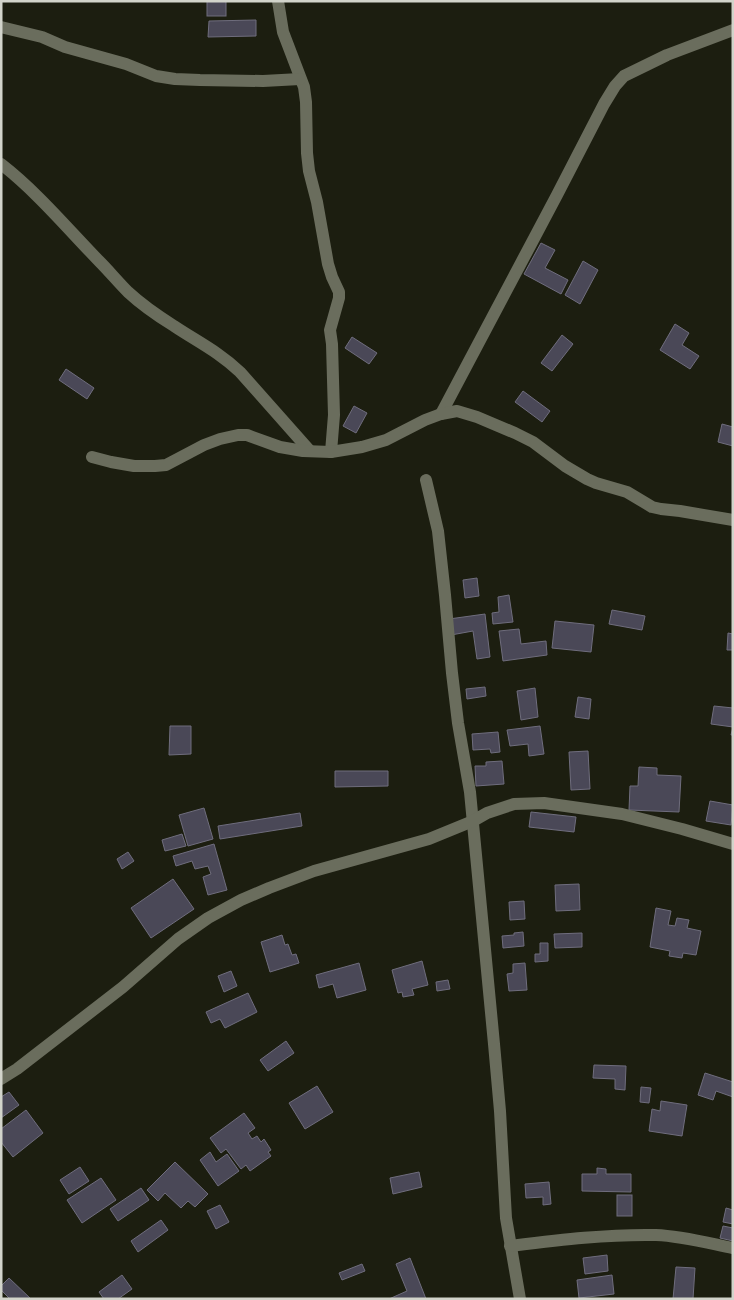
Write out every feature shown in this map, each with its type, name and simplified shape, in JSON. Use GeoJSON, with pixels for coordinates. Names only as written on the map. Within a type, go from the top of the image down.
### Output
{"type":"FeatureCollection","features":[{"type":"Feature","properties":{"kind":"street"},"geometry":{"type":"LineString","coordinates":[[278,1],[283,32],[304,87],[309,171],[317,202],[328,264],[339,292],[330,330],[334,415],[330,452]]}},
{"type":"Feature","properties":{"kind":"street"},"geometry":{"type":"LineString","coordinates":[[1,27],[42,37],[65,47],[126,64],[156,76],[175,79],[224,81],[300,79]]}},
{"type":"Feature","properties":{"kind":"street"},"geometry":{"type":"LineString","coordinates":[[441,414],[615,86],[624,76],[667,55],[733,30]]}},
{"type":"Feature","properties":{"kind":"street"},"geometry":{"type":"LineString","coordinates":[[1,164],[17,176],[42,200],[126,290],[146,308],[208,346],[240,372],[310,451]]}},
{"type":"Feature","properties":{"kind":"street"},"geometry":{"type":"LineString","coordinates":[[92,458],[134,466],[166,465],[204,445],[220,439],[247,435],[280,447],[310,451],[330,452],[362,448],[386,440],[425,420],[457,411],[515,433],[533,442],[586,479],[628,492],[652,507],[733,520]]}},
{"type":"Feature","properties":{"kind":"street"},"geometry":{"type":"LineString","coordinates":[[426,480],[438,531],[455,698],[470,792],[495,1054],[506,1218],[520,1299]]}},
{"type":"Feature","properties":{"kind":"street"},"geometry":{"type":"LineString","coordinates":[[1,1079],[17,1069],[124,986],[178,939],[208,918],[269,888],[314,871],[430,839],[487,813],[514,804],[544,803],[622,814],[733,844]]}},
{"type":"Feature","properties":{"kind":"street"},"geometry":{"type":"LineString","coordinates":[[510,1246],[590,1236],[658,1235],[697,1240],[733,1248]]}},
{"type":"Feature","properties":{"kind":"building"},"geometry":{"type":"Polygon","coordinates":[[[207,1],[226,1],[226,16],[207,16],[207,1]]]}},
{"type":"Feature","properties":{"kind":"building"},"geometry":{"type":"Polygon","coordinates":[[[256,20],[256,36],[208,37],[209,21],[256,20]]]}},
{"type":"Feature","properties":{"kind":"building"},"geometry":{"type":"Polygon","coordinates":[[[541,243],[555,250],[545,268],[568,280],[561,294],[524,274],[541,243]]]}},
{"type":"Feature","properties":{"kind":"building"},"geometry":{"type":"Polygon","coordinates":[[[583,261],[598,270],[580,304],[565,295],[583,261]]]}},
{"type":"Feature","properties":{"kind":"building"},"geometry":{"type":"Polygon","coordinates":[[[675,324],[689,333],[682,345],[699,356],[690,369],[660,350],[675,324]]]}},
{"type":"Feature","properties":{"kind":"building"},"geometry":{"type":"Polygon","coordinates":[[[562,335],[573,344],[552,371],[541,363],[562,335]]]}},
{"type":"Feature","properties":{"kind":"building"},"geometry":{"type":"Polygon","coordinates":[[[352,337],[377,353],[369,364],[345,348],[352,337]]]}},
{"type":"Feature","properties":{"kind":"building"},"geometry":{"type":"Polygon","coordinates":[[[66,369],[94,388],[87,399],[59,380],[66,369]]]}},
{"type":"Feature","properties":{"kind":"building"},"geometry":{"type":"Polygon","coordinates":[[[523,391],[550,411],[542,422],[515,402],[523,391]]]}},
{"type":"Feature","properties":{"kind":"building"},"geometry":{"type":"Polygon","coordinates":[[[354,406],[367,413],[356,433],[343,426],[354,406]]]}},
{"type":"Feature","properties":{"kind":"building"},"geometry":{"type":"Polygon","coordinates":[[[722,424],[733,427],[733,446],[718,442],[722,424]]]}},
{"type":"Feature","properties":{"kind":"building"},"geometry":{"type":"Polygon","coordinates":[[[477,578],[479,596],[465,598],[463,580],[477,578]]]}},
{"type":"Feature","properties":{"kind":"building"},"geometry":{"type":"Polygon","coordinates":[[[509,595],[513,622],[493,624],[492,613],[499,612],[498,597],[509,595]]]}},
{"type":"Feature","properties":{"kind":"building"},"geometry":{"type":"Polygon","coordinates":[[[612,610],[645,616],[642,630],[609,624],[612,610]]]}},
{"type":"Feature","properties":{"kind":"building"},"geometry":{"type":"Polygon","coordinates":[[[485,614],[490,657],[477,659],[473,631],[451,635],[449,619],[485,614]]]}},
{"type":"Feature","properties":{"kind":"building"},"geometry":{"type":"Polygon","coordinates":[[[555,621],[594,625],[591,652],[552,648],[555,621]]]}},
{"type":"Feature","properties":{"kind":"building"},"geometry":{"type":"Polygon","coordinates":[[[519,629],[521,644],[546,641],[547,655],[503,661],[499,631],[519,629]]]}},
{"type":"Feature","properties":{"kind":"building"},"geometry":{"type":"Polygon","coordinates":[[[728,633],[733,634],[733,650],[727,650],[728,633]]]}},
{"type":"Feature","properties":{"kind":"building"},"geometry":{"type":"Polygon","coordinates":[[[485,687],[486,696],[467,699],[466,689],[485,687]]]}},
{"type":"Feature","properties":{"kind":"building"},"geometry":{"type":"Polygon","coordinates":[[[535,688],[538,717],[521,720],[517,691],[535,688]]]}},
{"type":"Feature","properties":{"kind":"building"},"geometry":{"type":"Polygon","coordinates":[[[578,697],[591,699],[589,719],[575,717],[578,697]]]}},
{"type":"Feature","properties":{"kind":"building"},"geometry":{"type":"Polygon","coordinates":[[[714,706],[733,708],[733,727],[711,724],[714,706]]]}},
{"type":"Feature","properties":{"kind":"building"},"geometry":{"type":"Polygon","coordinates":[[[170,726],[191,726],[191,754],[169,755],[170,726]]]}},
{"type":"Feature","properties":{"kind":"building"},"geometry":{"type":"Polygon","coordinates":[[[540,726],[544,754],[529,756],[528,744],[510,746],[507,730],[540,726]]]}},
{"type":"Feature","properties":{"kind":"building"},"geometry":{"type":"Polygon","coordinates":[[[498,732],[500,752],[491,753],[490,749],[473,750],[472,734],[498,732]]]}},
{"type":"Feature","properties":{"kind":"building"},"geometry":{"type":"Polygon","coordinates":[[[588,751],[590,789],[571,790],[569,752],[588,751]]]}},
{"type":"Feature","properties":{"kind":"building"},"geometry":{"type":"Polygon","coordinates":[[[502,761],[504,784],[476,786],[475,766],[486,766],[486,762],[502,761]]]}},
{"type":"Feature","properties":{"kind":"building"},"geometry":{"type":"Polygon","coordinates":[[[639,767],[657,768],[657,775],[681,776],[679,812],[629,810],[630,786],[638,786],[639,767]]]}},
{"type":"Feature","properties":{"kind":"building"},"geometry":{"type":"Polygon","coordinates":[[[335,771],[388,771],[388,786],[335,787],[335,771]]]}},
{"type":"Feature","properties":{"kind":"building"},"geometry":{"type":"Polygon","coordinates":[[[710,801],[733,805],[731,825],[706,821],[710,801]]]}},
{"type":"Feature","properties":{"kind":"building"},"geometry":{"type":"Polygon","coordinates":[[[204,808],[213,839],[188,846],[179,815],[204,808]]]}},
{"type":"Feature","properties":{"kind":"building"},"geometry":{"type":"Polygon","coordinates":[[[531,812],[576,817],[574,832],[529,827],[531,812]]]}},
{"type":"Feature","properties":{"kind":"building"},"geometry":{"type":"Polygon","coordinates":[[[300,813],[302,826],[220,839],[218,826],[300,813]]]}},
{"type":"Feature","properties":{"kind":"building"},"geometry":{"type":"Polygon","coordinates":[[[182,834],[186,846],[165,851],[162,840],[182,834]]]}},
{"type":"Feature","properties":{"kind":"building"},"geometry":{"type":"Polygon","coordinates":[[[214,844],[227,890],[208,895],[203,877],[211,874],[208,866],[195,869],[192,861],[176,866],[173,856],[214,844]]]}},
{"type":"Feature","properties":{"kind":"building"},"geometry":{"type":"Polygon","coordinates":[[[128,852],[134,861],[122,869],[117,859],[128,852]]]}},
{"type":"Feature","properties":{"kind":"building"},"geometry":{"type":"Polygon","coordinates":[[[173,879],[194,909],[151,938],[131,908],[173,879]]]}},
{"type":"Feature","properties":{"kind":"building"},"geometry":{"type":"Polygon","coordinates":[[[579,884],[580,910],[556,911],[555,885],[579,884]]]}},
{"type":"Feature","properties":{"kind":"building"},"geometry":{"type":"Polygon","coordinates":[[[524,901],[525,919],[510,920],[509,902],[524,901]]]}},
{"type":"Feature","properties":{"kind":"building"},"geometry":{"type":"Polygon","coordinates":[[[656,908],[671,911],[668,925],[675,926],[677,918],[689,920],[687,928],[701,931],[696,955],[683,953],[682,958],[669,956],[670,951],[650,947],[656,908]]]}},
{"type":"Feature","properties":{"kind":"building"},"geometry":{"type":"Polygon","coordinates":[[[523,932],[524,946],[503,948],[502,936],[523,932]]]}},
{"type":"Feature","properties":{"kind":"building"},"geometry":{"type":"Polygon","coordinates":[[[582,933],[582,947],[555,948],[554,934],[582,933]]]}},
{"type":"Feature","properties":{"kind":"building"},"geometry":{"type":"Polygon","coordinates":[[[282,935],[285,945],[288,944],[292,955],[296,954],[299,963],[270,972],[261,942],[282,935]]]}},
{"type":"Feature","properties":{"kind":"building"},"geometry":{"type":"Polygon","coordinates":[[[540,943],[548,943],[548,961],[535,962],[535,954],[540,954],[540,943]]]}},
{"type":"Feature","properties":{"kind":"building"},"geometry":{"type":"Polygon","coordinates":[[[422,961],[428,985],[412,989],[414,995],[403,997],[402,992],[398,993],[392,970],[422,961]]]}},
{"type":"Feature","properties":{"kind":"building"},"geometry":{"type":"Polygon","coordinates":[[[359,963],[366,990],[337,998],[333,984],[319,988],[316,975],[359,963]]]}},
{"type":"Feature","properties":{"kind":"building"},"geometry":{"type":"Polygon","coordinates":[[[525,963],[527,990],[509,991],[507,974],[513,973],[513,964],[525,963]]]}},
{"type":"Feature","properties":{"kind":"building"},"geometry":{"type":"Polygon","coordinates":[[[231,971],[237,986],[224,992],[218,976],[231,971]]]}},
{"type":"Feature","properties":{"kind":"building"},"geometry":{"type":"Polygon","coordinates":[[[448,980],[450,989],[437,991],[436,982],[448,980]]]}},
{"type":"Feature","properties":{"kind":"building"},"geometry":{"type":"Polygon","coordinates":[[[248,993],[257,1012],[225,1028],[220,1019],[211,1023],[206,1012],[248,993]]]}},
{"type":"Feature","properties":{"kind":"building"},"geometry":{"type":"Polygon","coordinates":[[[286,1041],[294,1053],[268,1071],[260,1060],[286,1041]]]}},
{"type":"Feature","properties":{"kind":"building"},"geometry":{"type":"Polygon","coordinates":[[[594,1065],[626,1066],[625,1090],[615,1089],[615,1079],[593,1078],[594,1065]]]}},
{"type":"Feature","properties":{"kind":"building"},"geometry":{"type":"Polygon","coordinates":[[[705,1073],[733,1082],[733,1097],[716,1091],[713,1100],[698,1095],[705,1073]]]}},
{"type":"Feature","properties":{"kind":"building"},"geometry":{"type":"Polygon","coordinates":[[[317,1086],[333,1112],[305,1129],[289,1103],[317,1086]]]}},
{"type":"Feature","properties":{"kind":"building"},"geometry":{"type":"Polygon","coordinates":[[[641,1087],[651,1088],[649,1103],[640,1102],[641,1087]]]}},
{"type":"Feature","properties":{"kind":"building"},"geometry":{"type":"Polygon","coordinates":[[[9,1092],[19,1105],[1,1118],[1,1097],[9,1092]]]}},
{"type":"Feature","properties":{"kind":"building"},"geometry":{"type":"Polygon","coordinates":[[[661,1101],[687,1105],[682,1136],[649,1131],[652,1109],[660,1111],[661,1101]]]}},
{"type":"Feature","properties":{"kind":"building"},"geometry":{"type":"Polygon","coordinates":[[[26,1110],[43,1133],[13,1157],[1,1142],[1,1129],[26,1110]]]}},
{"type":"Feature","properties":{"kind":"building"},"geometry":{"type":"Polygon","coordinates":[[[244,1113],[255,1128],[248,1133],[252,1139],[257,1136],[261,1142],[264,1139],[271,1150],[268,1152],[271,1156],[250,1171],[246,1165],[241,1169],[226,1149],[221,1153],[210,1138],[244,1113]]]}},
{"type":"Feature","properties":{"kind":"building"},"geometry":{"type":"Polygon","coordinates":[[[210,1152],[216,1162],[227,1154],[239,1171],[218,1186],[200,1160],[210,1152]]]}},
{"type":"Feature","properties":{"kind":"building"},"geometry":{"type":"Polygon","coordinates":[[[175,1162],[208,1194],[195,1207],[188,1201],[181,1208],[165,1193],[158,1201],[147,1190],[175,1162]]]}},
{"type":"Feature","properties":{"kind":"building"},"geometry":{"type":"Polygon","coordinates":[[[80,1167],[89,1181],[69,1194],[60,1180],[80,1167]]]}},
{"type":"Feature","properties":{"kind":"building"},"geometry":{"type":"Polygon","coordinates":[[[597,1168],[606,1169],[606,1174],[631,1174],[631,1192],[582,1191],[582,1174],[597,1174],[597,1168]]]}},
{"type":"Feature","properties":{"kind":"building"},"geometry":{"type":"Polygon","coordinates":[[[419,1172],[422,1187],[393,1194],[390,1178],[419,1172]]]}},
{"type":"Feature","properties":{"kind":"building"},"geometry":{"type":"Polygon","coordinates":[[[101,1178],[116,1200],[82,1223],[67,1200],[101,1178]]]}},
{"type":"Feature","properties":{"kind":"building"},"geometry":{"type":"Polygon","coordinates":[[[549,1182],[551,1204],[543,1205],[543,1197],[526,1198],[525,1184],[549,1182]]]}},
{"type":"Feature","properties":{"kind":"building"},"geometry":{"type":"Polygon","coordinates":[[[141,1188],[149,1200],[118,1221],[110,1209],[141,1188]]]}},
{"type":"Feature","properties":{"kind":"building"},"geometry":{"type":"Polygon","coordinates":[[[617,1195],[632,1195],[632,1216],[617,1216],[617,1195]]]}},
{"type":"Feature","properties":{"kind":"building"},"geometry":{"type":"Polygon","coordinates":[[[220,1205],[229,1222],[216,1229],[207,1211],[220,1205]]]}},
{"type":"Feature","properties":{"kind":"building"},"geometry":{"type":"Polygon","coordinates":[[[726,1208],[733,1210],[733,1224],[723,1222],[726,1208]]]}},
{"type":"Feature","properties":{"kind":"building"},"geometry":{"type":"Polygon","coordinates":[[[161,1220],[168,1230],[138,1252],[131,1241],[161,1220]]]}},
{"type":"Feature","properties":{"kind":"building"},"geometry":{"type":"Polygon","coordinates":[[[723,1226],[733,1228],[733,1241],[720,1238],[723,1226]]]}},
{"type":"Feature","properties":{"kind":"building"},"geometry":{"type":"Polygon","coordinates":[[[607,1255],[608,1271],[585,1274],[583,1258],[607,1255]]]}},
{"type":"Feature","properties":{"kind":"building"},"geometry":{"type":"Polygon","coordinates":[[[410,1258],[426,1299],[389,1299],[407,1291],[396,1264],[410,1258]]]}},
{"type":"Feature","properties":{"kind":"building"},"geometry":{"type":"Polygon","coordinates":[[[362,1264],[365,1271],[342,1280],[339,1273],[362,1264]]]}},
{"type":"Feature","properties":{"kind":"building"},"geometry":{"type":"Polygon","coordinates":[[[676,1267],[695,1268],[693,1299],[673,1299],[676,1267]]]}},
{"type":"Feature","properties":{"kind":"building"},"geometry":{"type":"Polygon","coordinates":[[[122,1275],[132,1289],[118,1299],[104,1299],[99,1292],[122,1275]]]}},
{"type":"Feature","properties":{"kind":"building"},"geometry":{"type":"Polygon","coordinates":[[[612,1275],[614,1294],[579,1298],[577,1280],[612,1275]]]}},
{"type":"Feature","properties":{"kind":"building"},"geometry":{"type":"Polygon","coordinates":[[[9,1278],[31,1299],[10,1299],[1,1290],[1,1286],[9,1278]]]}}]}
